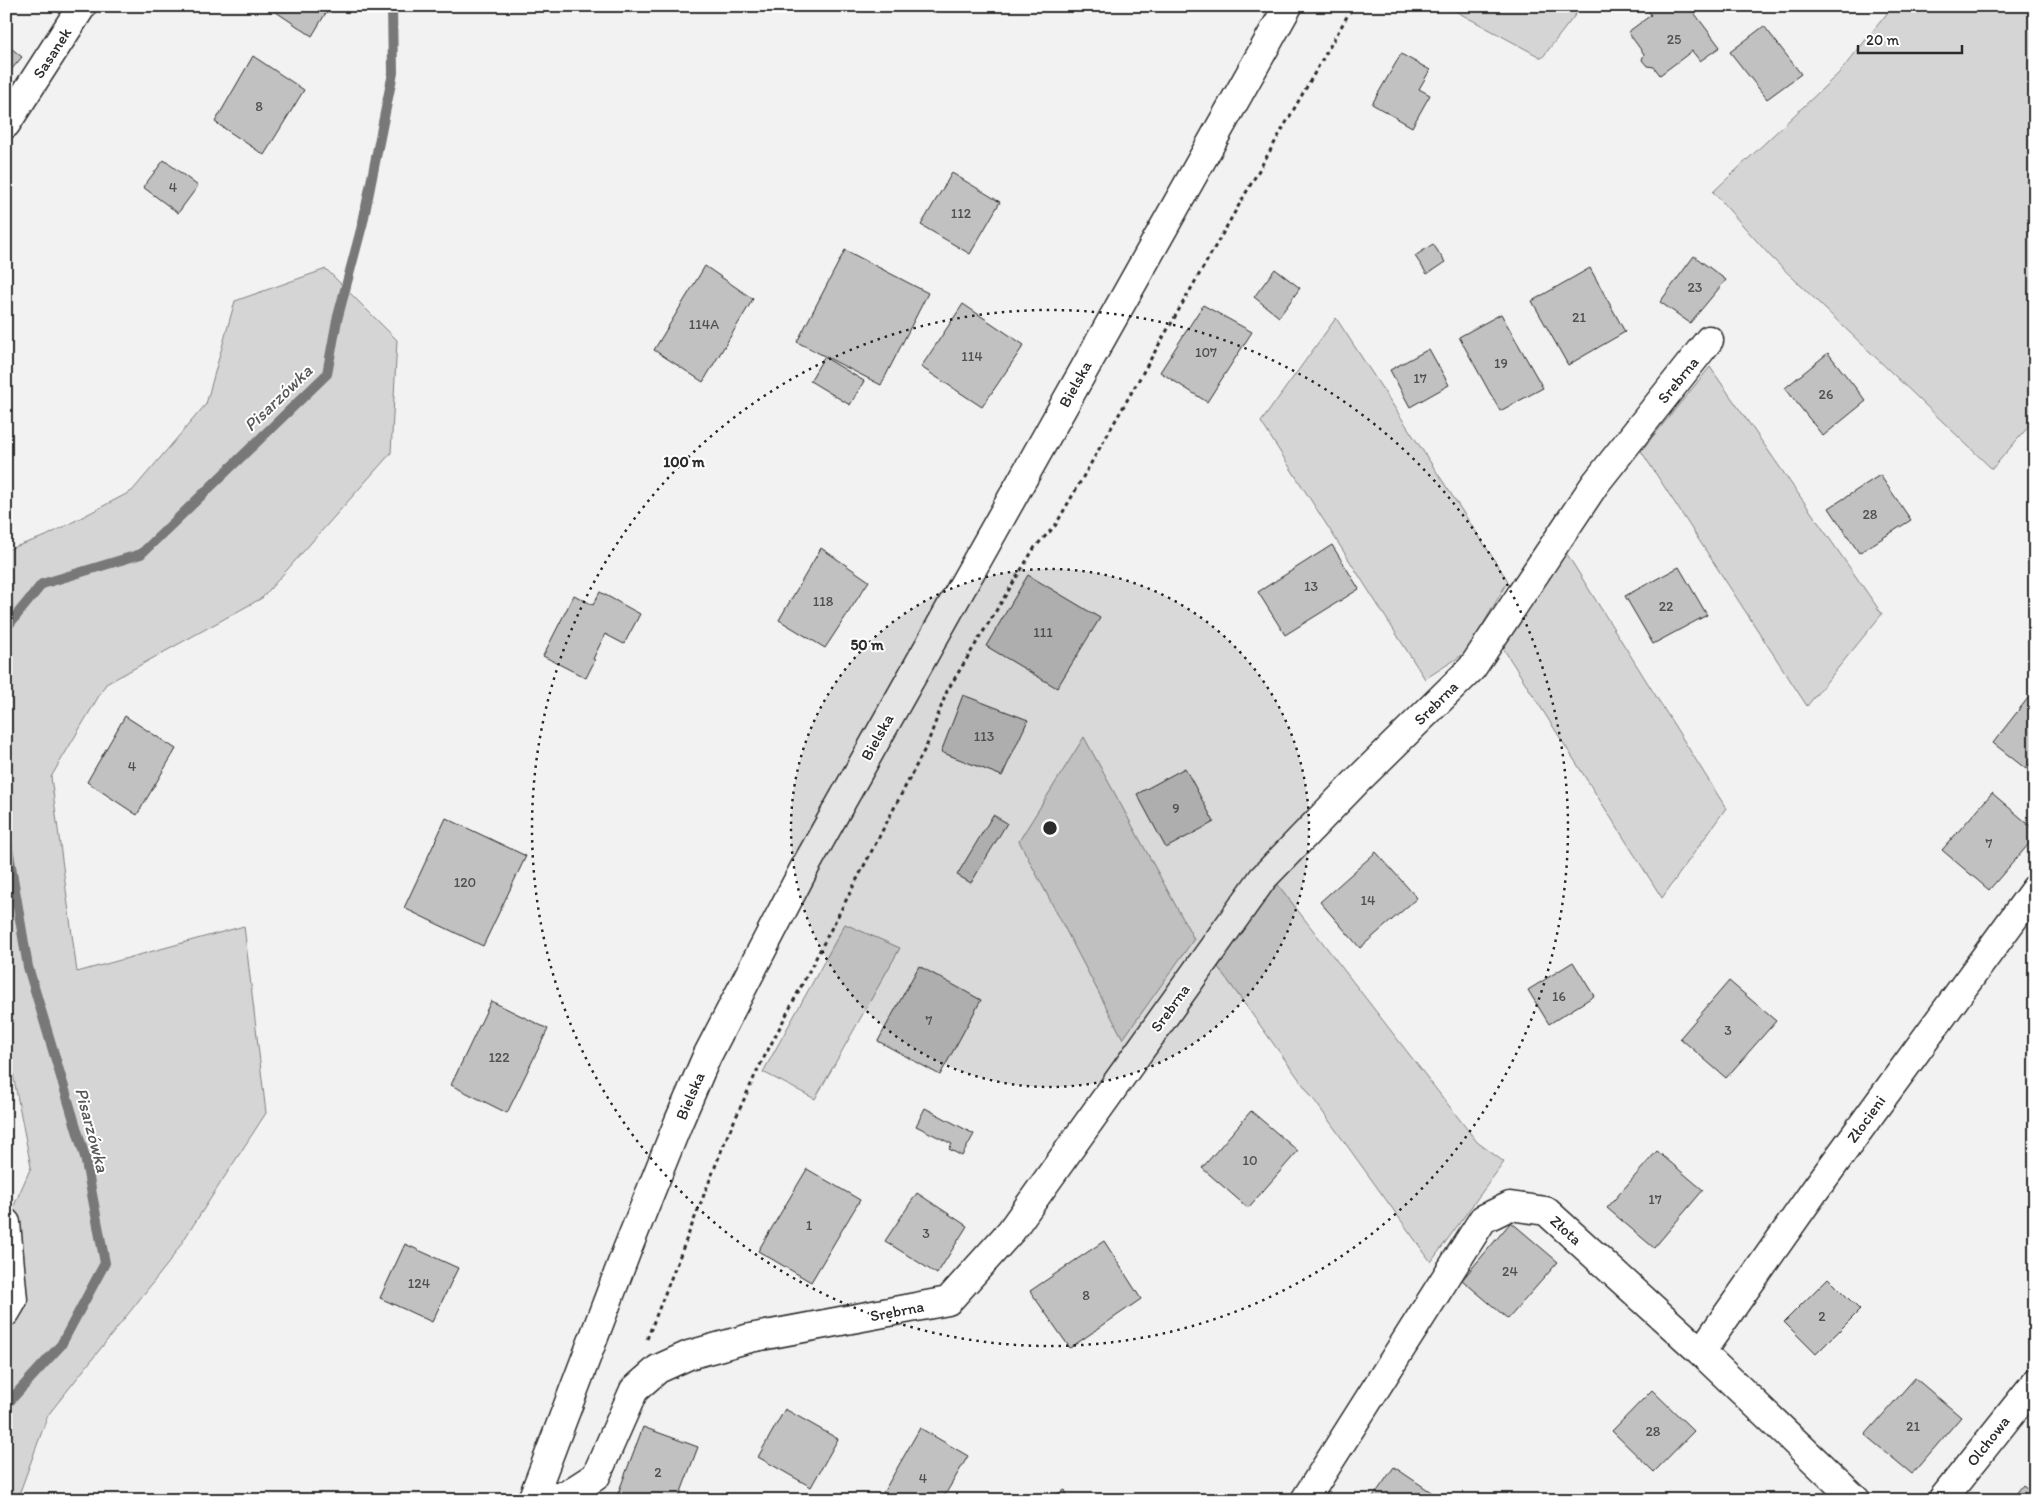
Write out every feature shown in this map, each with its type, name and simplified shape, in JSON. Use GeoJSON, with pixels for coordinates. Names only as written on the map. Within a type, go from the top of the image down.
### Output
{"type":"FeatureCollection","features":[{"type":"Feature","properties":{"kind":"street","name":"Sasanek"},"geometry":{"type":"LineString","coordinates":[[6,124],[82,6]]}},
{"type":"Feature","properties":{"kind":"street","name":"Bielska"},"geometry":{"type":"LineString","coordinates":[[533,1498],[627,1250],[679,1121],[707,1056],[738,992],[805,867],[1288,6]]}},
{"type":"Feature","properties":{"kind":"street","name":"Srebrna"},"geometry":{"type":"LineString","coordinates":[[533,1498],[565,1496],[596,1476],[634,1390],[658,1369],[689,1355],[750,1338],[948,1301],[1011,1230],[1263,878],[1358,780],[1472,668],[1595,484],[1710,340]]}},
{"type":"Feature","properties":{"kind":"street","name":"Złocieni"},"geometry":{"type":"LineString","coordinates":[[1701,1352],[1820,1182],[2035,889]]}},
{"type":"Feature","properties":{"kind":"street","name":"Złota"},"geometry":{"type":"LineString","coordinates":[[1305,1500],[1483,1219],[1510,1206],[1546,1211],[1701,1352],[1856,1500]]}},
{"type":"Feature","properties":{"kind":"street"},"geometry":{"type":"LineString","coordinates":[[6,1223],[13,1300],[6,1312]]}},
{"type":"Feature","properties":{"kind":"street","name":"Olchowa"},"geometry":{"type":"LineString","coordinates":[[1942,1500],[2035,1383]]}},
{"type":"Feature","properties":{"kind":"path"},"geometry":{"type":"LineString","coordinates":[[648,1379],[644,1346],[726,1138],[756,1071],[927,745],[947,691],[1035,547],[1055,526],[1353,6]]}},
{"type":"Feature","properties":{"kind":"shaded area"},"geometry":{"type":"Polygon","coordinates":[[[1446,6],[1582,6],[1542,58],[1446,6]]]}},
{"type":"Feature","properties":{"kind":"shaded area"},"geometry":{"type":"Polygon","coordinates":[[[1893,6],[2035,6],[2035,419],[1992,469],[1771,257],[1713,192],[1839,73],[1893,6]]]}},
{"type":"Feature","properties":{"kind":"shaded area"},"geometry":{"type":"Polygon","coordinates":[[[326,269],[397,340],[391,453],[262,598],[106,684],[51,777],[77,972],[244,926],[266,1113],[170,1261],[48,1415],[17,1500],[6,1500],[6,1224],[31,1167],[6,1038],[6,550],[46,536],[132,491],[206,404],[235,301],[326,269]]]}},
{"type":"Feature","properties":{"kind":"shaded area"},"geometry":{"type":"Polygon","coordinates":[[[1336,318],[1508,581],[1467,652],[1425,679],[1261,422],[1336,318]]]}},
{"type":"Feature","properties":{"kind":"shaded area"},"geometry":{"type":"Polygon","coordinates":[[[1710,367],[1882,614],[1807,706],[1641,451],[1710,367]]]}},
{"type":"Feature","properties":{"kind":"shaded area"},"geometry":{"type":"Polygon","coordinates":[[[1565,551],[1726,808],[1662,898],[1503,648],[1565,551]]]}},
{"type":"Feature","properties":{"kind":"shaded area"},"geometry":{"type":"Polygon","coordinates":[[[1084,737],[1194,939],[1123,1039],[1019,841],[1084,737]]]}},
{"type":"Feature","properties":{"kind":"shaded area"},"geometry":{"type":"Polygon","coordinates":[[[1275,881],[1477,1142],[1504,1162],[1431,1262],[1218,967],[1275,881]]]}},
{"type":"Feature","properties":{"kind":"shaded area"},"geometry":{"type":"Polygon","coordinates":[[[845,924],[900,948],[815,1099],[763,1072],[845,924]]]}},
{"type":"Feature","properties":{"kind":"building"},"geometry":{"type":"Polygon","coordinates":[[[267,6],[330,6],[312,36],[267,6]]]}},
{"type":"Feature","properties":{"kind":"building"},"geometry":{"type":"Polygon","coordinates":[[[1645,6],[1689,6],[1720,47],[1700,61],[1692,51],[1660,75],[1654,67],[1647,66],[1642,60],[1644,54],[1628,32],[1651,15],[1645,6]]]}},
{"type":"Feature","properties":{"kind":"building"},"geometry":{"type":"Polygon","coordinates":[[[1764,26],[1801,74],[1767,99],[1730,52],[1764,26]]]}},
{"type":"Feature","properties":{"kind":"building"},"geometry":{"type":"Polygon","coordinates":[[[6,44],[22,57],[6,76],[6,44]]]}},
{"type":"Feature","properties":{"kind":"building"},"geometry":{"type":"Polygon","coordinates":[[[1401,54],[1430,70],[1419,89],[1430,95],[1412,127],[1372,104],[1401,54]]]}},
{"type":"Feature","properties":{"kind":"building"},"geometry":{"type":"Polygon","coordinates":[[[253,56],[304,90],[264,155],[215,122],[253,56]]]}},
{"type":"Feature","properties":{"kind":"building"},"geometry":{"type":"Polygon","coordinates":[[[164,160],[198,186],[178,213],[143,187],[164,160]]]}},
{"type":"Feature","properties":{"kind":"building"},"geometry":{"type":"Polygon","coordinates":[[[952,173],[1000,202],[970,254],[921,225],[952,173]]]}},
{"type":"Feature","properties":{"kind":"building"},"geometry":{"type":"Polygon","coordinates":[[[1433,244],[1445,262],[1427,274],[1415,256],[1433,244]]]}},
{"type":"Feature","properties":{"kind":"building"},"geometry":{"type":"Polygon","coordinates":[[[845,250],[928,293],[881,385],[797,342],[845,250]]]}},
{"type":"Feature","properties":{"kind":"building"},"geometry":{"type":"Polygon","coordinates":[[[1694,256],[1726,280],[1690,323],[1660,302],[1694,256]]]}},
{"type":"Feature","properties":{"kind":"building"},"geometry":{"type":"Polygon","coordinates":[[[705,266],[753,299],[703,382],[654,350],[705,266]]]}},
{"type":"Feature","properties":{"kind":"building"},"geometry":{"type":"Polygon","coordinates":[[[1590,268],[1625,332],[1568,365],[1532,301],[1590,268]]]}},
{"type":"Feature","properties":{"kind":"building"},"geometry":{"type":"Polygon","coordinates":[[[1275,269],[1300,288],[1279,317],[1254,297],[1275,269]]]}},
{"type":"Feature","properties":{"kind":"building"},"geometry":{"type":"Polygon","coordinates":[[[963,304],[1024,345],[982,407],[921,367],[963,304]]]}},
{"type":"Feature","properties":{"kind":"building"},"geometry":{"type":"Polygon","coordinates":[[[1203,305],[1252,332],[1207,402],[1160,372],[1203,305]]]}},
{"type":"Feature","properties":{"kind":"building"},"geometry":{"type":"Polygon","coordinates":[[[1501,314],[1543,388],[1500,411],[1459,337],[1501,314]]]}},
{"type":"Feature","properties":{"kind":"building"},"geometry":{"type":"Polygon","coordinates":[[[1429,349],[1449,385],[1410,407],[1390,370],[1429,349]]]}},
{"type":"Feature","properties":{"kind":"building"},"geometry":{"type":"Polygon","coordinates":[[[1828,353],[1866,401],[1823,436],[1785,388],[1828,353]]]}},
{"type":"Feature","properties":{"kind":"building"},"geometry":{"type":"Polygon","coordinates":[[[824,357],[864,381],[850,405],[810,381],[824,357]]]}},
{"type":"Feature","properties":{"kind":"building"},"geometry":{"type":"Polygon","coordinates":[[[1880,475],[1911,520],[1859,553],[1829,508],[1880,475]]]}},
{"type":"Feature","properties":{"kind":"building"},"geometry":{"type":"Polygon","coordinates":[[[1332,545],[1359,589],[1285,635],[1258,592],[1332,545]]]}},
{"type":"Feature","properties":{"kind":"building"},"geometry":{"type":"Polygon","coordinates":[[[821,548],[869,581],[825,648],[779,620],[821,548]]]}},
{"type":"Feature","properties":{"kind":"building"},"geometry":{"type":"Polygon","coordinates":[[[1679,567],[1707,615],[1653,644],[1625,596],[1679,567]]]}},
{"type":"Feature","properties":{"kind":"building"},"geometry":{"type":"Polygon","coordinates":[[[1028,575],[1100,618],[1057,688],[986,646],[1028,575]]]}},
{"type":"Feature","properties":{"kind":"building"},"geometry":{"type":"Polygon","coordinates":[[[600,592],[640,614],[624,644],[605,634],[586,678],[543,656],[574,595],[593,605],[600,592]]]}},
{"type":"Feature","properties":{"kind":"building"},"geometry":{"type":"Polygon","coordinates":[[[963,695],[1028,720],[1002,776],[941,752],[963,695]]]}},
{"type":"Feature","properties":{"kind":"building"},"geometry":{"type":"Polygon","coordinates":[[[2028,698],[2035,704],[2035,759],[2026,769],[1993,743],[2028,698]]]}},
{"type":"Feature","properties":{"kind":"building"},"geometry":{"type":"Polygon","coordinates":[[[125,716],[176,749],[137,815],[87,782],[125,716]]]}},
{"type":"Feature","properties":{"kind":"building"},"geometry":{"type":"Polygon","coordinates":[[[1185,768],[1214,822],[1166,848],[1137,794],[1185,768]]]}},
{"type":"Feature","properties":{"kind":"building"},"geometry":{"type":"Polygon","coordinates":[[[1992,793],[2035,830],[2035,837],[1989,890],[1942,850],[1992,793]]]}},
{"type":"Feature","properties":{"kind":"building"},"geometry":{"type":"Polygon","coordinates":[[[993,815],[1007,823],[971,883],[957,875],[993,815]]]}},
{"type":"Feature","properties":{"kind":"building"},"geometry":{"type":"Polygon","coordinates":[[[446,818],[526,856],[483,946],[404,908],[446,818]]]}},
{"type":"Feature","properties":{"kind":"building"},"geometry":{"type":"Polygon","coordinates":[[[1376,852],[1417,898],[1360,948],[1320,902],[1376,852]]]}},
{"type":"Feature","properties":{"kind":"building"},"geometry":{"type":"Polygon","coordinates":[[[1573,962],[1594,996],[1549,1024],[1528,990],[1573,962]]]}},
{"type":"Feature","properties":{"kind":"building"},"geometry":{"type":"Polygon","coordinates":[[[919,966],[981,1000],[940,1075],[878,1041],[919,966]]]}},
{"type":"Feature","properties":{"kind":"building"},"geometry":{"type":"Polygon","coordinates":[[[1729,981],[1776,1021],[1726,1078],[1680,1038],[1729,981]]]}},
{"type":"Feature","properties":{"kind":"building"},"geometry":{"type":"Polygon","coordinates":[[[491,1001],[548,1029],[507,1113],[451,1085],[491,1001]]]}},
{"type":"Feature","properties":{"kind":"building"},"geometry":{"type":"Polygon","coordinates":[[[925,1108],[974,1134],[962,1156],[949,1149],[952,1144],[916,1126],[925,1108]]]}},
{"type":"Feature","properties":{"kind":"building"},"geometry":{"type":"Polygon","coordinates":[[[1251,1111],[1298,1151],[1248,1208],[1202,1168],[1251,1111]]]}},
{"type":"Feature","properties":{"kind":"building"},"geometry":{"type":"Polygon","coordinates":[[[1657,1151],[1703,1190],[1654,1248],[1607,1208],[1657,1151]]]}},
{"type":"Feature","properties":{"kind":"building"},"geometry":{"type":"Polygon","coordinates":[[[807,1169],[860,1200],[811,1282],[758,1251],[807,1169]]]}},
{"type":"Feature","properties":{"kind":"building"},"geometry":{"type":"Polygon","coordinates":[[[917,1193],[967,1226],[937,1274],[885,1241],[917,1193]]]}},
{"type":"Feature","properties":{"kind":"building"},"geometry":{"type":"Polygon","coordinates":[[[1511,1222],[1558,1262],[1508,1319],[1462,1280],[1511,1222]]]}},
{"type":"Feature","properties":{"kind":"building"},"geometry":{"type":"Polygon","coordinates":[[[1104,1241],[1141,1299],[1070,1348],[1030,1291],[1104,1241]]]}},
{"type":"Feature","properties":{"kind":"building"},"geometry":{"type":"Polygon","coordinates":[[[405,1244],[458,1268],[432,1322],[380,1298],[405,1244]]]}},
{"type":"Feature","properties":{"kind":"building"},"geometry":{"type":"Polygon","coordinates":[[[1828,1278],[1860,1310],[1816,1354],[1784,1322],[1828,1278]]]}},
{"type":"Feature","properties":{"kind":"building"},"geometry":{"type":"Polygon","coordinates":[[[1915,1378],[1961,1417],[1912,1474],[1865,1435],[1915,1378]]]}},
{"type":"Feature","properties":{"kind":"building"},"geometry":{"type":"Polygon","coordinates":[[[1652,1390],[1694,1431],[1654,1472],[1612,1431],[1652,1390]]]}},
{"type":"Feature","properties":{"kind":"building"},"geometry":{"type":"Polygon","coordinates":[[[785,1409],[838,1439],[811,1487],[758,1457],[785,1409]]]}},
{"type":"Feature","properties":{"kind":"building"},"geometry":{"type":"Polygon","coordinates":[[[643,1427],[698,1447],[678,1500],[627,1500],[617,1496],[643,1427]]]}},
{"type":"Feature","properties":{"kind":"building"},"geometry":{"type":"Polygon","coordinates":[[[920,1428],[968,1456],[942,1500],[879,1500],[920,1428]]]}},
{"type":"Feature","properties":{"kind":"building"},"geometry":{"type":"Polygon","coordinates":[[[1394,1467],[1443,1500],[1371,1500],[1394,1467]]]}},
{"type":"Feature","properties":{"kind":"building"},"geometry":{"type":"Polygon","coordinates":[[[2023,1485],[2035,1494],[2035,1500],[2011,1500],[2023,1485]]]}},
{"type":"Feature","properties":{"kind":"building"},"geometry":{"type":"Polygon","coordinates":[[[1065,1490],[1069,1500],[1045,1500],[1065,1490]]]}},
{"type":"Feature","properties":{"kind":"waterway","name":"Pisarzówka"},"geometry":{"type":"LineString","coordinates":[[6,628],[42,584],[141,554],[327,374],[337,320],[363,222],[393,73],[392,6]]}},
{"type":"Feature","properties":{"kind":"waterway","name":"Pisarzówka"},"geometry":{"type":"LineString","coordinates":[[6,836],[28,967],[85,1157],[105,1263],[61,1345],[6,1405]]}}]}
